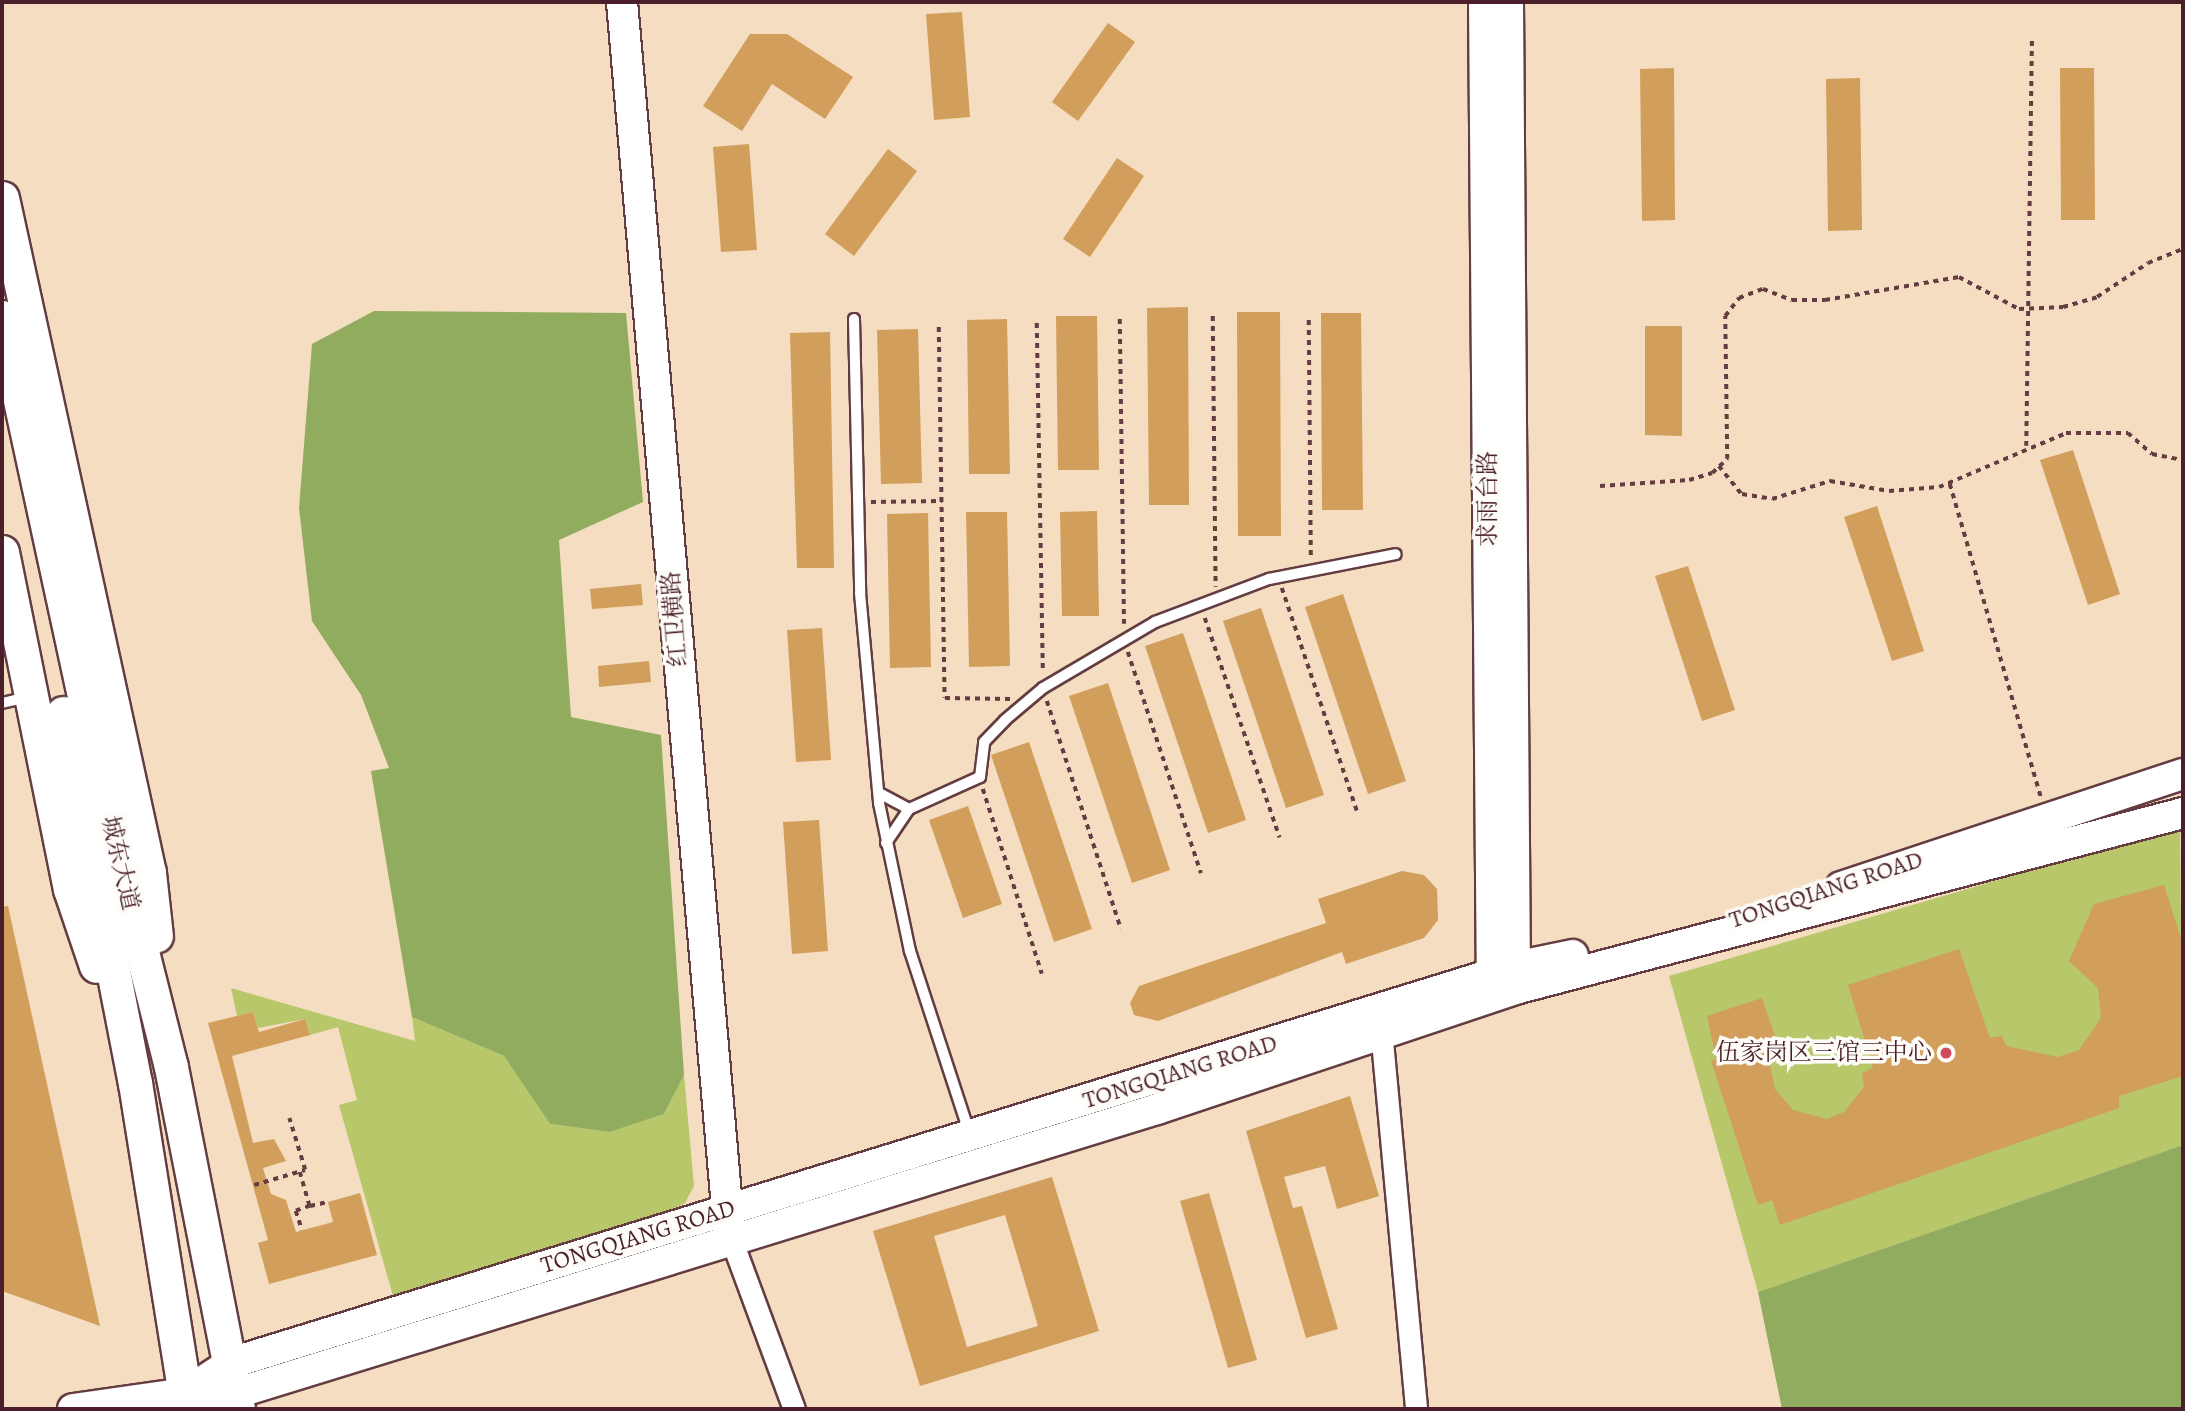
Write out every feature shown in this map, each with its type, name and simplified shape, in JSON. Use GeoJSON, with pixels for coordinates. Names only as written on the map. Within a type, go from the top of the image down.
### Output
{"type":"FeatureCollection","features":[{"type":"Feature","properties":{"kind":"main road"},"geometry":{"type":"LineString","coordinates":[[2,198],[149,873],[171,1068]]}},
{"type":"Feature","properties":{"kind":"main road","name":"城东大道"},"geometry":{"type":"LineString","coordinates":[[2,317],[117,849],[171,1068],[236,1388]]}},
{"type":"Feature","properties":{"kind":"main road","name":"城东大道"},"geometry":{"type":"LineString","coordinates":[[2,423],[135,1083],[178,1404]]}},
{"type":"Feature","properties":{"kind":"main road"},"geometry":{"type":"LineString","coordinates":[[2,552],[16,699],[70,889],[135,1083]]}},
{"type":"Feature","properties":{"kind":"street","name":"红卫横路"},"geometry":{"type":"LineString","coordinates":[[622,2],[737,1220]]}},
{"type":"Feature","properties":{"kind":"street","name":"红卫横路"},"geometry":{"type":"LineString","coordinates":[[642,2],[737,1220]]}},
{"type":"Feature","properties":{"kind":"street","name":"求雨台路"},"geometry":{"type":"LineString","coordinates":[[1484,2],[1503,982]]}},
{"type":"Feature","properties":{"kind":"street","name":"求雨台路"},"geometry":{"type":"LineString","coordinates":[[1503,982],[1508,2]]}},
{"type":"Feature","properties":{"kind":"street","name":"TONGQIANG ROAD"},"geometry":{"type":"LineString","coordinates":[[73,1409],[214,1400],[236,1388],[737,1220],[970,1138],[1503,982],[1759,915],[2047,817],[2183,774]]}},
{"type":"Feature","properties":{"kind":"street","name":"TONGQIANG ROAD"},"geometry":{"type":"LineString","coordinates":[[737,1220],[1157,1109],[1381,1030],[1503,982],[2183,813]]}},
{"type":"Feature","properties":{"kind":"street"},"geometry":{"type":"LineString","coordinates":[[1381,1030],[1416,1409]]}},
{"type":"Feature","properties":{"kind":"street"},"geometry":{"type":"LineString","coordinates":[[737,1220],[794,1409]]}},
{"type":"Feature","properties":{"kind":"lane"},"geometry":{"type":"LineString","coordinates":[[854,319],[860,593],[878,793],[910,951],[970,1138]]}},
{"type":"Feature","properties":{"kind":"lane"},"geometry":{"type":"LineString","coordinates":[[886,843],[909,809],[980,777],[984,742],[1030,699],[1043,688],[1124,640],[1216,596],[1278,577],[1396,554]]}},
{"type":"Feature","properties":{"kind":"lane"},"geometry":{"type":"LineString","coordinates":[[878,793],[909,809]]}},
{"type":"Feature","properties":{"kind":"path"},"geometry":{"type":"LineString","coordinates":[[2026,446],[2032,40]]}},
{"type":"Feature","properties":{"kind":"path"},"geometry":{"type":"LineString","coordinates":[[1600,486],[1689,480],[1720,466],[1727,459],[1725,316],[1739,298],[1763,289],[1792,300],[1825,300],[1959,277],[2019,309],[2030,308],[2097,297],[2148,263],[2183,249]]}},
{"type":"Feature","properties":{"kind":"path"},"geometry":{"type":"LineString","coordinates":[[1213,316],[1216,596]]}},
{"type":"Feature","properties":{"kind":"path"},"geometry":{"type":"LineString","coordinates":[[1120,319],[1124,640],[1201,873]]}},
{"type":"Feature","properties":{"kind":"path"},"geometry":{"type":"LineString","coordinates":[[1309,320],[1311,570]]}},
{"type":"Feature","properties":{"kind":"path"},"geometry":{"type":"LineString","coordinates":[[1037,323],[1043,688],[1121,929]]}},
{"type":"Feature","properties":{"kind":"path"},"geometry":{"type":"LineString","coordinates":[[939,327],[945,698],[1030,699]]}},
{"type":"Feature","properties":{"kind":"path"},"geometry":{"type":"LineString","coordinates":[[1720,466],[1742,494],[1772,499],[1830,481],[1889,491],[1950,484],[2026,446],[2066,432],[2128,433],[2152,454],[2183,460]]}},
{"type":"Feature","properties":{"kind":"path"},"geometry":{"type":"LineString","coordinates":[[1950,484],[2047,817]]}},
{"type":"Feature","properties":{"kind":"path"},"geometry":{"type":"LineString","coordinates":[[859,502],[942,501]]}},
{"type":"Feature","properties":{"kind":"path"},"geometry":{"type":"LineString","coordinates":[[1278,577],[1357,811]]}},
{"type":"Feature","properties":{"kind":"path"},"geometry":{"type":"LineString","coordinates":[[1199,602],[1280,838]]}},
{"type":"Feature","properties":{"kind":"path"},"geometry":{"type":"LineString","coordinates":[[980,777],[1042,974]]}},
{"type":"Feature","properties":{"kind":"path"},"geometry":{"type":"LineString","coordinates":[[254,1185],[305,1170],[289,1118]]}},
{"type":"Feature","properties":{"kind":"path"},"geometry":{"type":"LineString","coordinates":[[300,1171],[310,1206]]}},
{"type":"Feature","properties":{"kind":"path"},"geometry":{"type":"LineString","coordinates":[[302,1230],[296,1211],[328,1202]]}},
{"type":"Feature","properties":{"kind":"green space"},"geometry":{"type":"Polygon","coordinates":[[[374,311],[626,313],[643,502],[559,540],[571,717],[661,735],[684,1075],[664,1114],[610,1132],[550,1124],[504,1056],[412,1017],[371,771],[389,768],[361,695],[312,621],[299,508],[312,344],[374,311]]]}},
{"type":"Feature","properties":{"kind":"green space","name":"伍家岗区三馆三中心"},"geometry":{"type":"Polygon","coordinates":[[[2180,827],[2183,1145],[1758,1292],[1669,976],[2180,827]]]}},
{"type":"Feature","properties":{"kind":"green space"},"geometry":{"type":"Polygon","coordinates":[[[231,988],[415,1041],[412,1017],[504,1056],[550,1124],[610,1132],[664,1114],[684,1075],[694,1186],[685,1203],[659,1216],[393,1296],[339,1105],[357,1100],[338,1027],[310,1035],[305,1019],[258,1028],[253,1012],[237,1016],[231,988]]]}},
{"type":"Feature","properties":{"kind":"green space"},"geometry":{"type":"Polygon","coordinates":[[[2183,1145],[2183,1409],[1782,1409],[1758,1292],[2183,1145]]]}},
{"type":"Feature","properties":{"kind":"building"},"geometry":{"type":"Polygon","coordinates":[[[962,12],[970,117],[934,120],[926,14],[962,12]]]}},
{"type":"Feature","properties":{"kind":"building"},"geometry":{"type":"Polygon","coordinates":[[[1108,23],[1135,42],[1078,121],[1052,102],[1108,23]]]}},
{"type":"Feature","properties":{"kind":"building"},"geometry":{"type":"Polygon","coordinates":[[[750,34],[787,34],[853,77],[825,119],[772,84],[742,131],[703,106],[750,34]]]}},
{"type":"Feature","properties":{"kind":"building"},"geometry":{"type":"Polygon","coordinates":[[[1674,68],[1675,220],[1642,221],[1640,69],[1674,68]]]}},
{"type":"Feature","properties":{"kind":"building"},"geometry":{"type":"Polygon","coordinates":[[[2060,68],[2094,68],[2095,220],[2061,220],[2060,68]]]}},
{"type":"Feature","properties":{"kind":"building"},"geometry":{"type":"Polygon","coordinates":[[[1860,78],[1862,230],[1828,231],[1826,79],[1860,78]]]}},
{"type":"Feature","properties":{"kind":"building"},"geometry":{"type":"Polygon","coordinates":[[[749,144],[757,250],[721,252],[713,147],[749,144]]]}},
{"type":"Feature","properties":{"kind":"building"},"geometry":{"type":"Polygon","coordinates":[[[888,149],[917,171],[854,256],[825,234],[888,149]]]}},
{"type":"Feature","properties":{"kind":"building"},"geometry":{"type":"Polygon","coordinates":[[[1117,158],[1144,176],[1090,257],[1063,239],[1117,158]]]}},
{"type":"Feature","properties":{"kind":"building"},"geometry":{"type":"Polygon","coordinates":[[[1188,307],[1189,505],[1149,505],[1147,308],[1188,307]]]}},
{"type":"Feature","properties":{"kind":"building"},"geometry":{"type":"Polygon","coordinates":[[[1237,312],[1280,312],[1281,536],[1238,536],[1237,312]]]}},
{"type":"Feature","properties":{"kind":"building"},"geometry":{"type":"Polygon","coordinates":[[[1321,313],[1361,313],[1363,510],[1322,510],[1321,313]]]}},
{"type":"Feature","properties":{"kind":"building"},"geometry":{"type":"Polygon","coordinates":[[[1056,316],[1097,316],[1099,470],[1058,470],[1056,316]]]}},
{"type":"Feature","properties":{"kind":"building"},"geometry":{"type":"Polygon","coordinates":[[[1007,319],[1010,474],[969,474],[967,320],[1007,319]]]}},
{"type":"Feature","properties":{"kind":"building"},"geometry":{"type":"Polygon","coordinates":[[[1645,326],[1682,326],[1682,436],[1645,435],[1645,326]]]}},
{"type":"Feature","properties":{"kind":"building"},"geometry":{"type":"Polygon","coordinates":[[[918,329],[922,483],[881,484],[877,330],[918,329]]]}},
{"type":"Feature","properties":{"kind":"building"},"geometry":{"type":"Polygon","coordinates":[[[830,332],[834,568],[797,568],[790,333],[830,332]]]}},
{"type":"Feature","properties":{"kind":"building"},"geometry":{"type":"Polygon","coordinates":[[[2073,450],[2120,594],[2088,605],[2040,460],[2073,450]]]}},
{"type":"Feature","properties":{"kind":"building"},"geometry":{"type":"Polygon","coordinates":[[[1877,506],[1924,651],[1892,661],[1844,517],[1877,506]]]}},
{"type":"Feature","properties":{"kind":"building"},"geometry":{"type":"Polygon","coordinates":[[[1097,511],[1099,616],[1062,616],[1060,512],[1097,511]]]}},
{"type":"Feature","properties":{"kind":"building"},"geometry":{"type":"Polygon","coordinates":[[[966,512],[1007,512],[1010,666],[969,667],[966,512]]]}},
{"type":"Feature","properties":{"kind":"building"},"geometry":{"type":"Polygon","coordinates":[[[928,513],[931,667],[890,668],[887,514],[928,513]]]}},
{"type":"Feature","properties":{"kind":"building"},"geometry":{"type":"Polygon","coordinates":[[[1688,566],[1735,710],[1702,721],[1655,576],[1688,566]]]}},
{"type":"Feature","properties":{"kind":"building"},"geometry":{"type":"Polygon","coordinates":[[[641,584],[643,605],[592,609],[590,589],[641,584]]]}},
{"type":"Feature","properties":{"kind":"building"},"geometry":{"type":"Polygon","coordinates":[[[1343,594],[1406,781],[1368,794],[1305,607],[1343,594]]]}},
{"type":"Feature","properties":{"kind":"building"},"geometry":{"type":"Polygon","coordinates":[[[1261,608],[1324,795],[1286,808],[1223,621],[1261,608]]]}},
{"type":"Feature","properties":{"kind":"building"},"geometry":{"type":"Polygon","coordinates":[[[822,628],[831,760],[796,762],[787,630],[822,628]]]}},
{"type":"Feature","properties":{"kind":"building"},"geometry":{"type":"Polygon","coordinates":[[[1183,633],[1246,820],[1208,833],[1145,646],[1183,633]]]}},
{"type":"Feature","properties":{"kind":"building"},"geometry":{"type":"Polygon","coordinates":[[[649,661],[651,682],[599,687],[598,666],[649,661]]]}},
{"type":"Feature","properties":{"kind":"building"},"geometry":{"type":"Polygon","coordinates":[[[1108,683],[1170,870],[1132,883],[1069,696],[1108,683]]]}},
{"type":"Feature","properties":{"kind":"building"},"geometry":{"type":"Polygon","coordinates":[[[1029,742],[1092,929],[1054,942],[991,755],[1029,742]]]}},
{"type":"Feature","properties":{"kind":"building"},"geometry":{"type":"Polygon","coordinates":[[[968,806],[1002,904],[963,918],[929,820],[968,806]]]}},
{"type":"Feature","properties":{"kind":"building"},"geometry":{"type":"Polygon","coordinates":[[[819,820],[828,951],[792,954],[783,822],[819,820]]]}},
{"type":"Feature","properties":{"kind":"building"},"geometry":{"type":"Polygon","coordinates":[[[1402,871],[1424,875],[1437,889],[1438,920],[1424,938],[1346,964],[1342,952],[1158,1021],[1134,1015],[1130,1003],[1139,986],[1326,923],[1318,899],[1402,871]]]}},
{"type":"Feature","properties":{"kind":"building","name":"伍家岗区三馆三中心"},"geometry":{"type":"Polygon","coordinates":[[[2164,885],[2183,945],[2183,1076],[2119,1096],[2119,1108],[1780,1225],[1772,1200],[1758,1205],[1711,1061],[1716,1059],[1707,1016],[1762,998],[1777,1042],[1770,1065],[1775,1089],[1793,1110],[1827,1119],[1844,1112],[1864,1087],[1862,1073],[1873,1068],[1848,985],[1959,949],[1990,1038],[2002,1036],[2006,1046],[2058,1057],[2079,1050],[2101,1018],[2098,988],[2069,961],[2094,904],[2164,885]]]}},
{"type":"Feature","properties":{"kind":"building"},"geometry":{"type":"Polygon","coordinates":[[[8,906],[100,1326],[2,1291],[2,907],[8,906]]]}},
{"type":"Feature","properties":{"kind":"building"},"geometry":{"type":"Polygon","coordinates":[[[253,1012],[259,1032],[305,1019],[310,1035],[232,1056],[253,1143],[274,1139],[286,1161],[263,1168],[271,1194],[286,1200],[296,1232],[333,1222],[328,1202],[360,1193],[377,1255],[269,1284],[258,1243],[268,1240],[208,1023],[253,1012]]]}},
{"type":"Feature","properties":{"kind":"building"},"geometry":{"type":"Polygon","coordinates":[[[1350,1096],[1379,1196],[1337,1209],[1325,1166],[1284,1177],[1293,1208],[1302,1206],[1338,1329],[1306,1338],[1246,1131],[1350,1096]]]}},
{"type":"Feature","properties":{"kind":"building"},"geometry":{"type":"Polygon","coordinates":[[[1052,1177],[1099,1331],[920,1386],[873,1231],[1052,1177]],[[1005,1215],[934,1236],[967,1347],[1038,1326],[1005,1215]]]}},
{"type":"Feature","properties":{"kind":"building"},"geometry":{"type":"Polygon","coordinates":[[[1209,1193],[1257,1360],[1228,1368],[1180,1201],[1209,1193]]]}},
{"type":"Feature","properties":{"kind":"place","name":"伍家岗区三馆三中心"},"geometry":{"type":"Point","coordinates":[1946,1053]}}]}
